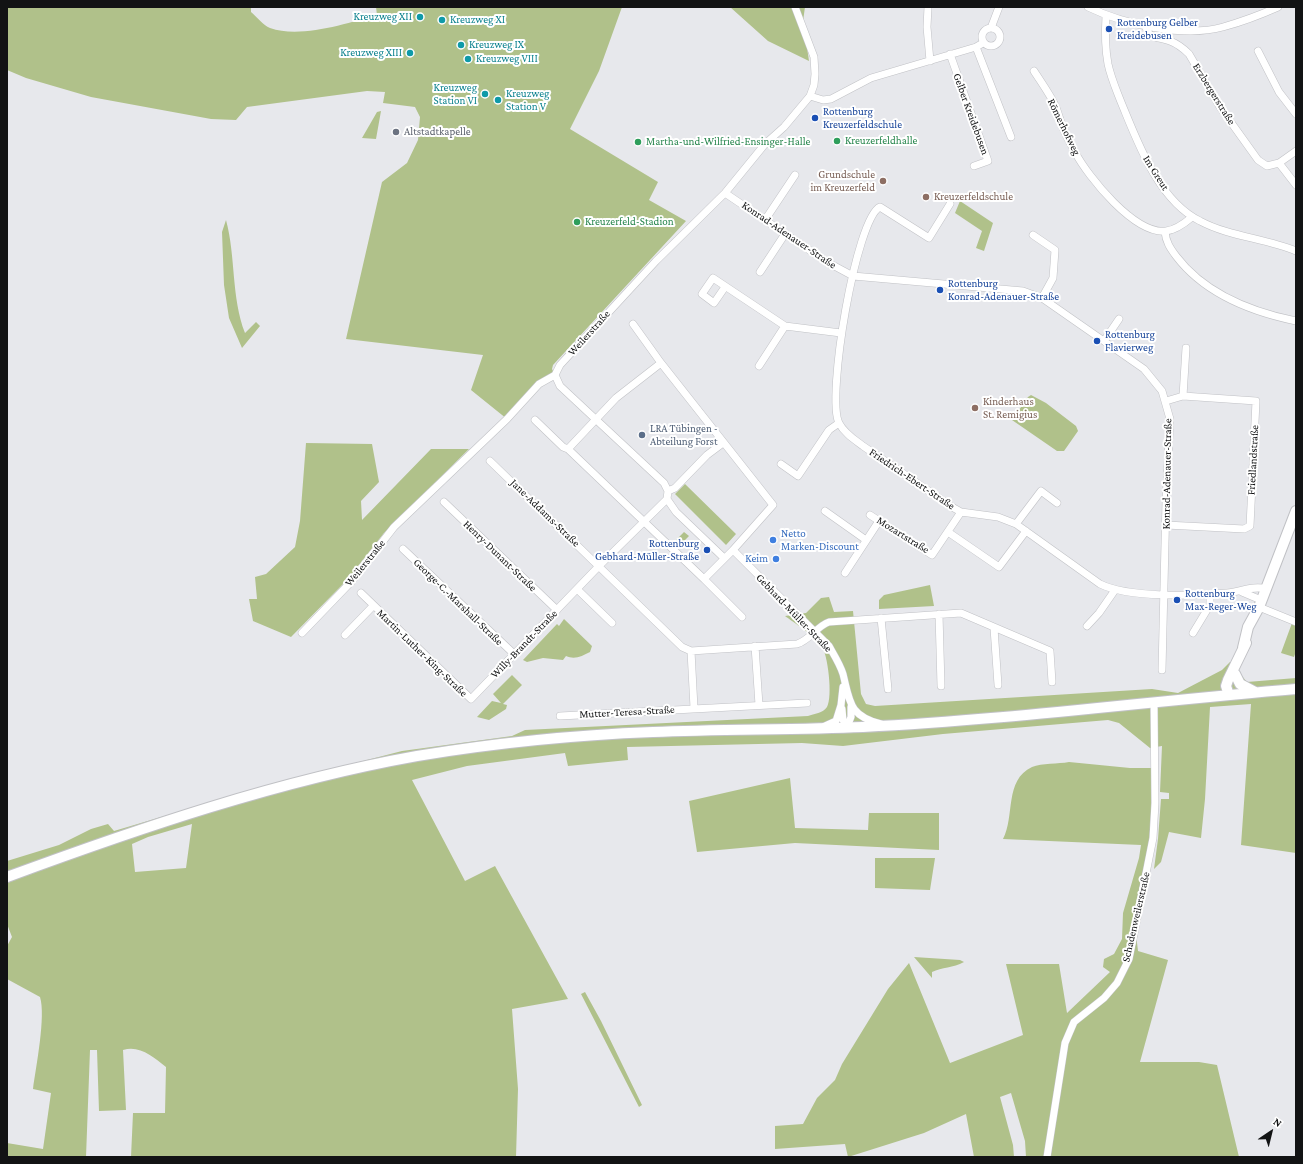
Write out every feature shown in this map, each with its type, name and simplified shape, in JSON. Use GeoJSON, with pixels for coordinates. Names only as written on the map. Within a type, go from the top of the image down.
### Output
{"type":"FeatureCollection","features":[{"type":"Feature","properties":{"kind":"main road"},"geometry":{"type":"LineString","coordinates":[[1230,694],[1232,676],[1243,648],[1248,627],[1260,604],[1269,578],[1292,531],[1296,511]]}},
{"type":"Feature","properties":{"kind":"main road"},"geometry":{"type":"LineString","coordinates":[[1232,676],[1240,684],[1255,692]]}},
{"type":"Feature","properties":{"kind":"main road"},"geometry":{"type":"LineString","coordinates":[[1211,696],[1232,676]]}},
{"type":"Feature","properties":{"kind":"main road"},"geometry":{"type":"LineString","coordinates":[[7,877],[116,837],[256,794],[372,765],[416,756],[497,744],[580,736],[668,731],[890,726],[1296,689]]}},
{"type":"Feature","properties":{"kind":"street","name":"Weilerstraße"},"geometry":{"type":"LineString","coordinates":[[302,633],[351,582],[394,527],[507,419],[539,384],[555,375],[560,365],[617,303],[725,193],[765,144],[784,127],[810,96],[814,85],[814,57],[795,7]]}},
{"type":"Feature","properties":{"kind":"street"},"geometry":{"type":"LineString","coordinates":[[928,7],[927,27],[930,60]]}},
{"type":"Feature","properties":{"kind":"street"},"geometry":{"type":"LineString","coordinates":[[983,43],[983,33],[991,28],[999,7]]}},
{"type":"Feature","properties":{"kind":"street"},"geometry":{"type":"LineString","coordinates":[[1088,7],[1105,15],[1146,25],[1195,31],[1214,29],[1278,7]]}},
{"type":"Feature","properties":{"kind":"street","name":"Im Greut"},"geometry":{"type":"LineString","coordinates":[[1105,15],[1105,43],[1113,86],[1139,145],[1154,173],[1168,193],[1192,217],[1229,233],[1280,244],[1296,251]]}},
{"type":"Feature","properties":{"kind":"street","name":"Erzbergerstraße"},"geometry":{"type":"LineString","coordinates":[[1146,25],[1147,33],[1151,36],[1177,44],[1189,54],[1220,107],[1258,160],[1267,166],[1279,163]]}},
{"type":"Feature","properties":{"kind":"street"},"geometry":{"type":"LineString","coordinates":[[983,43],[991,47],[999,44],[1001,35],[999,31],[991,28]]}},
{"type":"Feature","properties":{"kind":"street"},"geometry":{"type":"LineString","coordinates":[[810,96],[822,100],[831,99],[871,78],[976,47],[983,43]]}},
{"type":"Feature","properties":{"kind":"street"},"geometry":{"type":"LineString","coordinates":[[976,47],[1011,137]]}},
{"type":"Feature","properties":{"kind":"street"},"geometry":{"type":"LineString","coordinates":[[1258,51],[1279,92],[1296,114]]}},
{"type":"Feature","properties":{"kind":"street","name":"Gelber Kreidebusen"},"geometry":{"type":"LineString","coordinates":[[950,54],[988,161],[974,166]]}},
{"type":"Feature","properties":{"kind":"street","name":"Römerhofweg"},"geometry":{"type":"LineString","coordinates":[[1034,71],[1055,105],[1063,128],[1093,181],[1122,211],[1138,222],[1165,232]]}},
{"type":"Feature","properties":{"kind":"street"},"geometry":{"type":"LineString","coordinates":[[1296,151],[1279,163],[1296,185]]}},
{"type":"Feature","properties":{"kind":"street"},"geometry":{"type":"LineString","coordinates":[[765,220],[795,175]]}},
{"type":"Feature","properties":{"kind":"street","name":"Konrad-Adenauer-Straße"},"geometry":{"type":"LineString","coordinates":[[725,193],[827,262],[853,276],[1023,292],[1042,298],[1144,369],[1162,391],[1170,419],[1162,670]]}},
{"type":"Feature","properties":{"kind":"street"},"geometry":{"type":"LineString","coordinates":[[781,464],[798,476],[829,430],[839,423],[835,392],[841,333],[853,276],[868,224],[878,207],[887,210],[929,238],[950,204]]}},
{"type":"Feature","properties":{"kind":"street"},"geometry":{"type":"LineString","coordinates":[[1192,217],[1175,228],[1165,232],[1168,245],[1195,278],[1239,303],[1266,313],[1296,321]]}},
{"type":"Feature","properties":{"kind":"street"},"geometry":{"type":"LineString","coordinates":[[760,272],[785,234]]}},
{"type":"Feature","properties":{"kind":"street"},"geometry":{"type":"LineString","coordinates":[[1033,235],[1055,250],[1053,278],[1042,298]]}},
{"type":"Feature","properties":{"kind":"street"},"geometry":{"type":"LineString","coordinates":[[725,287],[785,326],[841,333]]}},
{"type":"Feature","properties":{"kind":"street"},"geometry":{"type":"LineString","coordinates":[[1104,341],[1120,318]]}},
{"type":"Feature","properties":{"kind":"street"},"geometry":{"type":"LineString","coordinates":[[633,324],[661,363],[773,505],[733,550],[704,579]]}},
{"type":"Feature","properties":{"kind":"street"},"geometry":{"type":"LineString","coordinates":[[759,366],[785,326]]}},
{"type":"Feature","properties":{"kind":"street"},"geometry":{"type":"LineString","coordinates":[[1182,396],[1186,348]]}},
{"type":"Feature","properties":{"kind":"street"},"geometry":{"type":"LineString","coordinates":[[568,449],[616,398],[661,363]]}},
{"type":"Feature","properties":{"kind":"street"},"geometry":{"type":"LineString","coordinates":[[555,375],[560,386],[664,483],[668,491],[667,499],[676,512],[724,558]]}},
{"type":"Feature","properties":{"kind":"street","name":"Friedlandstraße"},"geometry":{"type":"LineString","coordinates":[[1166,401],[1182,396],[1256,401],[1250,526],[1244,529],[1166,525]]}},
{"type":"Feature","properties":{"kind":"street"},"geometry":{"type":"LineString","coordinates":[[535,420],[645,521],[742,617]]}},
{"type":"Feature","properties":{"kind":"street","name":"Friedrich-Ebert-Straße"},"geometry":{"type":"LineString","coordinates":[[839,423],[849,435],[863,446],[952,507],[961,512],[998,517],[1016,524],[1100,584],[1115,590],[1165,594],[1210,595],[1242,592],[1259,587],[1266,589]]}},
{"type":"Feature","properties":{"kind":"street"},"geometry":{"type":"LineString","coordinates":[[668,491],[675,488],[707,455],[723,443]]}},
{"type":"Feature","properties":{"kind":"street","name":"Jane-Addams-Straße"},"geometry":{"type":"LineString","coordinates":[[490,461],[682,647],[690,651]]}},
{"type":"Feature","properties":{"kind":"street"},"geometry":{"type":"LineString","coordinates":[[1016,524],[1041,491],[1057,503]]}},
{"type":"Feature","properties":{"kind":"street","name":"Willy-Brandt-Straße"},"geometry":{"type":"LineString","coordinates":[[471,699],[599,566],[667,499]]}},
{"type":"Feature","properties":{"kind":"street","name":"Henry-Dunant-Straße"},"geometry":{"type":"LineString","coordinates":[[444,502],[557,610]]}},
{"type":"Feature","properties":{"kind":"street"},"geometry":{"type":"LineString","coordinates":[[825,511],[866,540]]}},
{"type":"Feature","properties":{"kind":"street","name":"Mozartstraße"},"geometry":{"type":"LineString","coordinates":[[870,515],[932,555],[961,512]]}},
{"type":"Feature","properties":{"kind":"street"},"geometry":{"type":"LineString","coordinates":[[845,573],[879,521]]}},
{"type":"Feature","properties":{"kind":"street"},"geometry":{"type":"LineString","coordinates":[[948,532],[999,567],[1026,531]]}},
{"type":"Feature","properties":{"kind":"street","name":"George-C.-Marshall-Straße"},"geometry":{"type":"LineString","coordinates":[[403,549],[514,654]]}},
{"type":"Feature","properties":{"kind":"street","name":"Gebhard-Müller-Straße"},"geometry":{"type":"LineString","coordinates":[[733,550],[829,646],[842,670],[844,683],[851,706],[851,717],[847,727]]}},
{"type":"Feature","properties":{"kind":"street"},"geometry":{"type":"LineString","coordinates":[[577,589],[612,623]]}},
{"type":"Feature","properties":{"kind":"street"},"geometry":{"type":"LineString","coordinates":[[1087,626],[1099,614],[1115,590]]}},
{"type":"Feature","properties":{"kind":"street","name":"Martin-Luther-King-Straße"},"geometry":{"type":"LineString","coordinates":[[361,592],[373,606],[471,699]]}},
{"type":"Feature","properties":{"kind":"street","name":"Friedrich-Ebert-Straße"},"geometry":{"type":"LineString","coordinates":[[1242,592],[1260,604],[1296,622]]}},
{"type":"Feature","properties":{"kind":"street"},"geometry":{"type":"LineString","coordinates":[[1193,633],[1210,605],[1210,595]]}},
{"type":"Feature","properties":{"kind":"street","name":"Martin-Luther-King-Straße"},"geometry":{"type":"LineString","coordinates":[[345,636],[373,606]]}},
{"type":"Feature","properties":{"kind":"street"},"geometry":{"type":"LineString","coordinates":[[694,708],[690,651],[799,643],[829,622],[882,618],[961,613],[1050,651],[1052,682]]}},
{"type":"Feature","properties":{"kind":"street"},"geometry":{"type":"LineString","coordinates":[[939,614],[941,686]]}},
{"type":"Feature","properties":{"kind":"street"},"geometry":{"type":"LineString","coordinates":[[882,618],[888,689]]}},
{"type":"Feature","properties":{"kind":"street"},"geometry":{"type":"LineString","coordinates":[[994,628],[998,685]]}},
{"type":"Feature","properties":{"kind":"street"},"geometry":{"type":"LineString","coordinates":[[756,646],[759,705]]}},
{"type":"Feature","properties":{"kind":"street","name":"Gebhard-Müller-Straße"},"geometry":{"type":"LineString","coordinates":[[814,728],[831,724],[836,721],[841,705],[844,683]]}},
{"type":"Feature","properties":{"kind":"street","name":"Schadenweilerstraße"},"geometry":{"type":"LineString","coordinates":[[1047,1157],[1065,1043],[1074,1022],[1104,998],[1117,983],[1128,959],[1153,838],[1155,803],[1154,702]]}},
{"type":"Feature","properties":{"kind":"street","name":"Mutter-Teresa-Straße"},"geometry":{"type":"LineString","coordinates":[[560,716],[807,703]]}},
{"type":"Feature","properties":{"kind":"street"},"geometry":{"type":"LineString","coordinates":[[841,705],[843,720],[847,727]]}},
{"type":"Feature","properties":{"kind":"street"},"geometry":{"type":"LineString","coordinates":[[851,706],[864,718],[890,726]]}},
{"type":"Feature","properties":{"kind":"green space"},"geometry":{"type":"Polygon","coordinates":[[[7,7],[251,7],[251,12],[267,27],[282,31],[295,32],[324,29],[377,15],[376,7],[622,7],[599,71],[570,129],[658,182],[649,200],[686,221],[553,365],[552,369],[555,375],[544,380],[507,419],[471,390],[483,355],[346,339],[382,182],[407,163],[418,140],[420,117],[415,107],[383,103],[385,92],[367,91],[247,107],[236,120],[211,119],[91,97],[26,78],[7,70],[7,7]]]}},
{"type":"Feature","properties":{"kind":"green space"},"geometry":{"type":"Polygon","coordinates":[[[730,7],[805,7],[803,21],[809,61],[768,41],[730,7]]]}},
{"type":"Feature","properties":{"kind":"green space"},"geometry":{"type":"Polygon","coordinates":[[[381,111],[376,139],[362,138],[377,112],[381,111]]]}},
{"type":"Feature","properties":{"kind":"green space"},"geometry":{"type":"Polygon","coordinates":[[[960,201],[993,223],[984,251],[976,248],[982,231],[955,213],[960,201]]]}},
{"type":"Feature","properties":{"kind":"green space"},"geometry":{"type":"Polygon","coordinates":[[[226,220],[231,248],[235,291],[245,333],[256,322],[260,326],[242,348],[229,318],[224,285],[222,232],[226,220]]]}},
{"type":"Feature","properties":{"kind":"green space"},"geometry":{"type":"Polygon","coordinates":[[[1031,395],[1046,403],[1076,426],[1078,431],[1064,451],[1057,451],[1012,420],[1031,395]]]}},
{"type":"Feature","properties":{"kind":"green space"},"geometry":{"type":"Polygon","coordinates":[[[306,443],[372,444],[379,482],[361,501],[362,520],[431,449],[469,449],[384,533],[347,580],[291,637],[253,621],[249,599],[257,599],[255,577],[266,574],[295,547],[300,521],[306,443]]]}},
{"type":"Feature","properties":{"kind":"green space"},"geometry":{"type":"Polygon","coordinates":[[[685,484],[736,534],[726,545],[675,494],[685,484]]]}},
{"type":"Feature","properties":{"kind":"green space"},"geometry":{"type":"Polygon","coordinates":[[[684,532],[689,536],[678,547],[673,543],[684,532]]]}},
{"type":"Feature","properties":{"kind":"green space"},"geometry":{"type":"Polygon","coordinates":[[[930,585],[934,606],[879,609],[879,600],[884,595],[930,585]]]}},
{"type":"Feature","properties":{"kind":"green space"},"geometry":{"type":"Polygon","coordinates":[[[829,597],[834,612],[853,611],[861,694],[866,704],[875,706],[1152,689],[1178,693],[1222,670],[1230,662],[1247,682],[1296,678],[1296,853],[1241,845],[1251,704],[1210,707],[1205,799],[1201,838],[1169,832],[1161,862],[1154,869],[1161,799],[1169,799],[1169,793],[1160,792],[1162,746],[1150,748],[1119,723],[1108,720],[943,734],[843,746],[802,743],[627,747],[628,760],[568,766],[565,753],[467,766],[412,780],[465,881],[495,866],[568,999],[512,1009],[518,1089],[516,1157],[131,1157],[133,1113],[165,1113],[166,1067],[146,1053],[135,1049],[129,1049],[123,1050],[126,1110],[99,1111],[97,1050],[90,1050],[86,1157],[7,1157],[7,1143],[43,1149],[51,1093],[33,1089],[42,1016],[40,997],[7,979],[7,946],[12,937],[7,924],[7,861],[59,845],[91,829],[108,824],[114,831],[262,787],[402,751],[512,736],[525,730],[808,716],[818,713],[827,707],[830,694],[828,666],[824,649],[814,637],[785,616],[806,613],[821,598],[829,597]],[[192,824],[148,837],[132,844],[135,872],[186,868],[192,824]]]}},
{"type":"Feature","properties":{"kind":"green space"},"geometry":{"type":"Polygon","coordinates":[[[564,619],[592,646],[590,652],[575,658],[566,656],[563,660],[543,658],[527,662],[523,660],[557,624],[559,626],[564,619]]]}},
{"type":"Feature","properties":{"kind":"green space"},"geometry":{"type":"Polygon","coordinates":[[[1292,623],[1296,625],[1296,651],[1294,657],[1281,653],[1292,623]]]}},
{"type":"Feature","properties":{"kind":"green space"},"geometry":{"type":"Polygon","coordinates":[[[512,675],[522,685],[503,704],[507,705],[506,709],[489,720],[477,717],[492,701],[501,703],[493,694],[512,675]]]}},
{"type":"Feature","properties":{"kind":"green space"},"geometry":{"type":"Polygon","coordinates":[[[1069,762],[1130,768],[1154,768],[1153,838],[1135,926],[1138,951],[1168,960],[1140,1062],[1199,1062],[1217,1065],[1239,1157],[1026,1157],[1025,1141],[1011,1093],[1000,1097],[1013,1145],[1014,1157],[974,1157],[966,1114],[924,1133],[848,1157],[845,1144],[775,1149],[775,1126],[803,1124],[817,1098],[835,1080],[842,1064],[888,989],[909,963],[950,1063],[1023,1035],[1006,964],[1059,964],[1067,1013],[1110,972],[1103,967],[1104,959],[1114,954],[1122,939],[1123,913],[1139,858],[1141,845],[1003,839],[1007,830],[1014,790],[1017,781],[1023,773],[1036,766],[1069,762]]]}},
{"type":"Feature","properties":{"kind":"green space"},"geometry":{"type":"Polygon","coordinates":[[[790,778],[795,828],[868,830],[869,813],[939,813],[939,850],[795,843],[697,852],[689,801],[790,778]]]}},
{"type":"Feature","properties":{"kind":"green space"},"geometry":{"type":"Polygon","coordinates":[[[875,858],[935,858],[930,890],[875,888],[875,858]]]}},
{"type":"Feature","properties":{"kind":"green space"},"geometry":{"type":"Polygon","coordinates":[[[914,957],[960,960],[964,962],[932,972],[932,978],[914,957]]]}},
{"type":"Feature","properties":{"kind":"green space"},"geometry":{"type":"Polygon","coordinates":[[[585,992],[601,1021],[642,1105],[639,1107],[581,994],[585,992]]]}},
{"type":"Feature","properties":{"kind":"place","name":"Kreuzweg XII"},"geometry":{"type":"Point","coordinates":[420,17]}},
{"type":"Feature","properties":{"kind":"place","name":"Kreuzweg XI"},"geometry":{"type":"Point","coordinates":[442,20]}},
{"type":"Feature","properties":{"kind":"place","name":"Rottenburg Gelber Kreidebusen"},"geometry":{"type":"Point","coordinates":[1109,29]}},
{"type":"Feature","properties":{"kind":"place","name":"Kreuzweg IX"},"geometry":{"type":"Point","coordinates":[461,45]}},
{"type":"Feature","properties":{"kind":"place","name":"Kreuzweg XIII"},"geometry":{"type":"Point","coordinates":[410,53]}},
{"type":"Feature","properties":{"kind":"place","name":"Kreuzweg VIII"},"geometry":{"type":"Point","coordinates":[468,59]}},
{"type":"Feature","properties":{"kind":"place","name":"Kreuzweg Station VI"},"geometry":{"type":"Point","coordinates":[485,94]}},
{"type":"Feature","properties":{"kind":"place","name":"Kreuzweg Station V"},"geometry":{"type":"Point","coordinates":[498,100]}},
{"type":"Feature","properties":{"kind":"place","name":"Rottenburg Kreuzerfeldschule"},"geometry":{"type":"Point","coordinates":[815,118]}},
{"type":"Feature","properties":{"kind":"place","name":"Altstadtkapelle"},"geometry":{"type":"Point","coordinates":[396,132]}},
{"type":"Feature","properties":{"kind":"place","name":"Kreuzerfeldhalle"},"geometry":{"type":"Point","coordinates":[837,141]}},
{"type":"Feature","properties":{"kind":"place","name":"Martha-und-Wilfried-Ensinger-Halle"},"geometry":{"type":"Point","coordinates":[638,142]}},
{"type":"Feature","properties":{"kind":"place","name":"Grundschule im Kreuzerfeld"},"geometry":{"type":"Point","coordinates":[883,181]}},
{"type":"Feature","properties":{"kind":"place","name":"Kreuzerfeldschule"},"geometry":{"type":"Point","coordinates":[926,197]}},
{"type":"Feature","properties":{"kind":"place","name":"Kreuzerfeld-Stadion"},"geometry":{"type":"Point","coordinates":[577,222]}},
{"type":"Feature","properties":{"kind":"place","name":"Rottenburg Konrad-Adenauer-Straße"},"geometry":{"type":"Point","coordinates":[940,290]}},
{"type":"Feature","properties":{"kind":"place","name":"Rottenburg Flavierweg"},"geometry":{"type":"Point","coordinates":[1097,341]}},
{"type":"Feature","properties":{"kind":"place","name":"Kinderhaus St. Remigius"},"geometry":{"type":"Point","coordinates":[975,408]}},
{"type":"Feature","properties":{"kind":"place","name":"LRA Tübingen - Abteilung Forst"},"geometry":{"type":"Point","coordinates":[642,435]}},
{"type":"Feature","properties":{"kind":"place","name":"Netto Marken-Discount"},"geometry":{"type":"Point","coordinates":[773,540]}},
{"type":"Feature","properties":{"kind":"place","name":"Rottenburg Gebhard-Müller-Straße"},"geometry":{"type":"Point","coordinates":[707,550]}},
{"type":"Feature","properties":{"kind":"place","name":"Keim"},"geometry":{"type":"Point","coordinates":[776,559]}},
{"type":"Feature","properties":{"kind":"place","name":"Rottenburg Max-Reger-Weg"},"geometry":{"type":"Point","coordinates":[1177,600]}}]}
